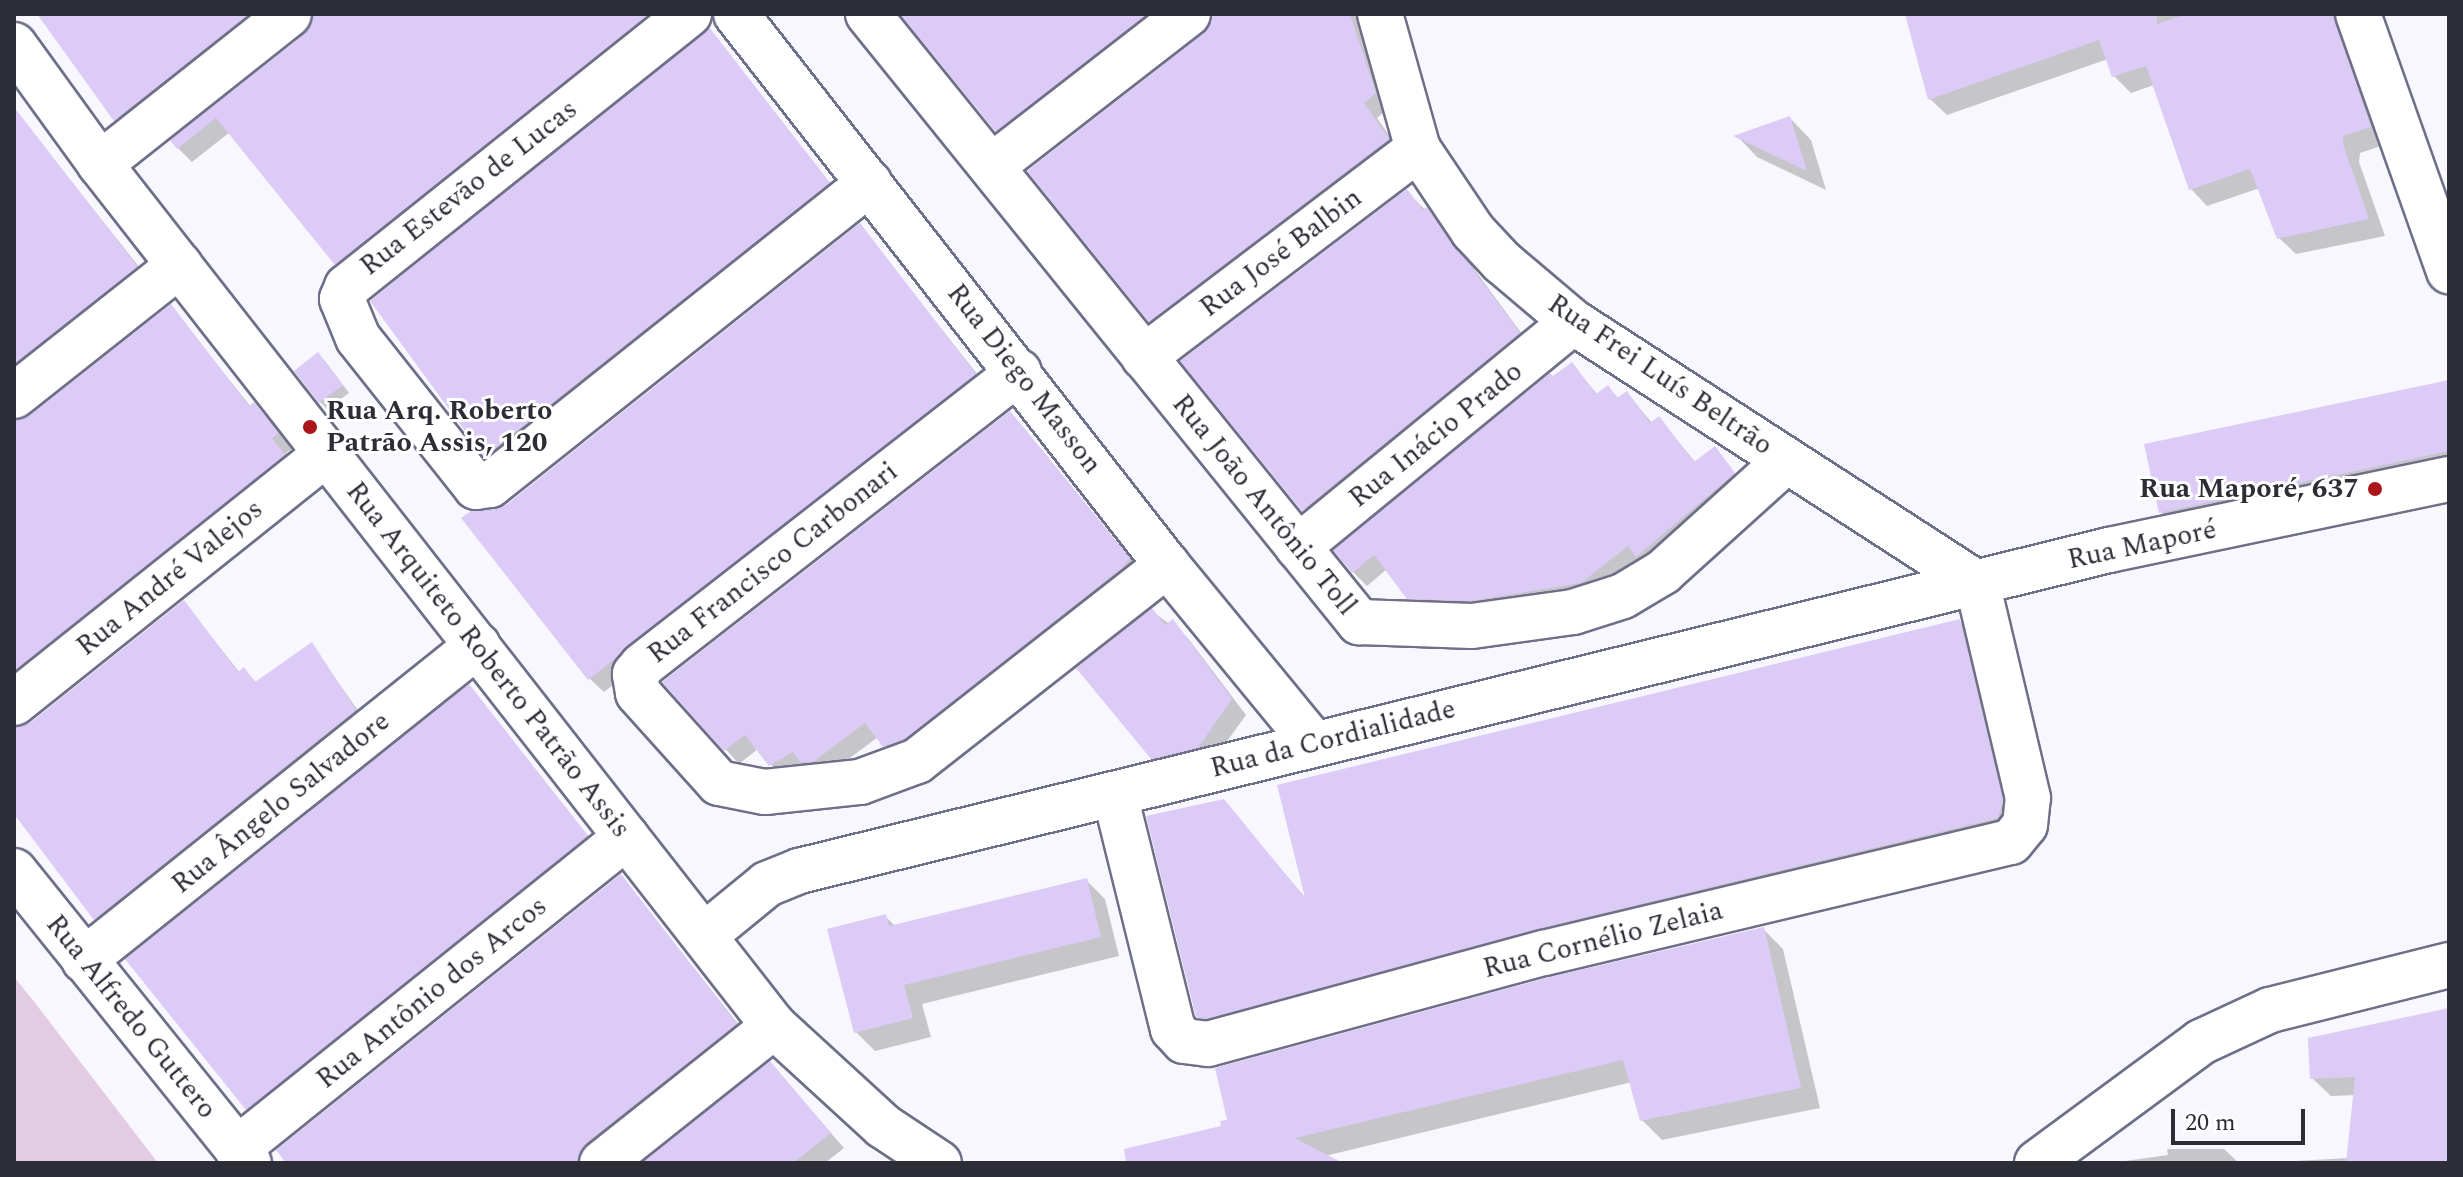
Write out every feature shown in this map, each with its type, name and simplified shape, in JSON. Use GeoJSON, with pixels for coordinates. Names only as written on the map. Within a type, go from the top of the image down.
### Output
{"type":"FeatureCollection","features":[{"type":"Feature","properties":{"kind":"street"},"geometry":{"type":"LineString","coordinates":[[100,164],[289,14]]}},
{"type":"Feature","properties":{"kind":"street","name":"Rua Estevão de Lucas"},"geometry":{"type":"LineString","coordinates":[[689,14],[359,273],[342,299],[358,338],[476,487],[490,485],[870,183]]}},
{"type":"Feature","properties":{"kind":"street","name":"Rua Diego Masson"},"geometry":{"type":"LineString","coordinates":[[736,14],[1167,565],[1313,743]]}},
{"type":"Feature","properties":{"kind":"street","name":"Rua João Antônio Toll"},"geometry":{"type":"LineString","coordinates":[[868,14],[1349,613],[1371,626],[1472,626],[1573,612],[1623,596],[1663,572],[1786,461]]}},
{"type":"Feature","properties":{"kind":"street"},"geometry":{"type":"LineString","coordinates":[[992,166],[1188,14]]}},
{"type":"Feature","properties":{"kind":"street","name":"Rua Frei Luís Beltrão"},"geometry":{"type":"LineString","coordinates":[[1380,14],[1418,149],[1473,231],[1573,322],[1977,583]]}},
{"type":"Feature","properties":{"kind":"street"},"geometry":{"type":"LineString","coordinates":[[2358,14],[2449,271]]}},
{"type":"Feature","properties":{"kind":"street","name":"Rua Arquiteto Roberto Patrão Assis"},"geometry":{"type":"LineString","coordinates":[[18,60],[706,934],[774,1026],[883,1126],[939,1163]]}},
{"type":"Feature","properties":{"kind":"street","name":"Rua José Balbin"},"geometry":{"type":"LineString","coordinates":[[1144,357],[1418,149]]}},
{"type":"Feature","properties":{"kind":"street"},"geometry":{"type":"LineString","coordinates":[[14,396],[180,265]]}},
{"type":"Feature","properties":{"kind":"street","name":"Rua Inácio Prado"},"geometry":{"type":"LineString","coordinates":[[1298,547],[1573,322]]}},
{"type":"Feature","properties":{"kind":"street","name":"Rua Francisco Carbonari"},"geometry":{"type":"LineString","coordinates":[[1019,372],[642,666],[635,674],[638,693],[719,783],[765,792],[860,782],[917,761],[1167,565]]}},
{"type":"Feature","properties":{"kind":"street","name":"Rua André Valejos"},"geometry":{"type":"LineString","coordinates":[[14,703],[326,454]]}},
{"type":"Feature","properties":{"kind":"street","name":"Rua Maporé"},"geometry":{"type":"LineString","coordinates":[[1977,583],[2449,479]]}},
{"type":"Feature","properties":{"kind":"street","name":"Rua da Cordialidade"},"geometry":{"type":"LineString","coordinates":[[706,934],[767,884],[799,871],[1977,583]]}},
{"type":"Feature","properties":{"kind":"street","name":"Rua Cornélio Zelaia"},"geometry":{"type":"LineString","coordinates":[[1115,795],[1173,1029],[1184,1041],[1208,1044],[1544,953],[2011,842],[2025,825],[2028,798],[1977,583]]}},
{"type":"Feature","properties":{"kind":"street","name":"Rua Ângelo Salvadore"},"geometry":{"type":"LineString","coordinates":[[84,960],[478,645]]}},
{"type":"Feature","properties":{"kind":"street","name":"Rua Antônio dos Arcos"},"geometry":{"type":"LineString","coordinates":[[243,1156],[627,837]]}},
{"type":"Feature","properties":{"kind":"street","name":"Rua Alfredo Guttero"},"geometry":{"type":"LineString","coordinates":[[14,871],[243,1156]]}},
{"type":"Feature","properties":{"kind":"street"},"geometry":{"type":"LineString","coordinates":[[2037,1163],[2201,1042],[2270,1010],[2449,965]]}},
{"type":"Feature","properties":{"kind":"street"},"geometry":{"type":"LineString","coordinates":[[602,1163],[774,1026]]}},
{"type":"Feature","properties":{"kind":"shaded area"},"geometry":{"type":"Polygon","coordinates":[[[14,977],[32,999],[158,1163],[14,1163],[14,977]]]}},
{"type":"Feature","properties":{"kind":"building"},"geometry":{"type":"Polygon","coordinates":[[[37,14],[249,14],[114,121],[37,14]]]}},
{"type":"Feature","properties":{"kind":"building"},"geometry":{"type":"Polygon","coordinates":[[[313,14],[649,14],[335,265],[216,118],[177,149],[170,140],[305,34],[313,14]]]}},
{"type":"Feature","properties":{"kind":"building"},"geometry":{"type":"Polygon","coordinates":[[[900,14],[1147,14],[996,132],[900,14]]]}},
{"type":"Feature","properties":{"kind":"building"},"geometry":{"type":"Polygon","coordinates":[[[1212,14],[1350,14],[1376,93],[1364,103],[1389,139],[1149,322],[1027,171],[1203,34],[1212,14]]]}},
{"type":"Feature","properties":{"kind":"building"},"geometry":{"type":"Polygon","coordinates":[[[1905,14],[2157,14],[2157,24],[2186,14],[2332,14],[2371,127],[2343,136],[2369,219],[2277,239],[2250,169],[2189,190],[2146,66],[2112,77],[2099,40],[1928,100],[1905,14]]]}},
{"type":"Feature","properties":{"kind":"building"},"geometry":{"type":"Polygon","coordinates":[[[709,27],[830,183],[484,457],[370,301],[709,27]]]}},
{"type":"Feature","properties":{"kind":"building"},"geometry":{"type":"Polygon","coordinates":[[[14,107],[138,267],[14,364],[14,107]]]}},
{"type":"Feature","properties":{"kind":"building"},"geometry":{"type":"Polygon","coordinates":[[[1790,116],[1807,171],[1733,136],[1790,116]]]}},
{"type":"Feature","properties":{"kind":"building"},"geometry":{"type":"Polygon","coordinates":[[[1407,189],[1423,210],[1427,207],[1520,333],[1302,511],[1180,361],[1407,189]]]}},
{"type":"Feature","properties":{"kind":"building"},"geometry":{"type":"Polygon","coordinates":[[[860,223],[976,374],[588,680],[461,518],[471,511],[506,505],[860,223]]]}},
{"type":"Feature","properties":{"kind":"building"},"geometry":{"type":"Polygon","coordinates":[[[171,304],[249,406],[254,402],[279,433],[272,438],[285,455],[14,671],[14,420],[29,416],[171,304]]]}},
{"type":"Feature","properties":{"kind":"building"},"geometry":{"type":"Polygon","coordinates":[[[318,352],[343,385],[319,403],[294,371],[318,352]]]}},
{"type":"Feature","properties":{"kind":"building"},"geometry":{"type":"Polygon","coordinates":[[[1572,362],[1596,394],[1608,385],[1617,398],[1627,391],[1650,423],[1659,416],[1694,462],[1715,446],[1735,473],[1636,557],[1628,546],[1581,583],[1471,601],[1407,599],[1374,555],[1352,573],[1333,550],[1550,373],[1553,376],[1572,362]]]}},
{"type":"Feature","properties":{"kind":"building"},"geometry":{"type":"Polygon","coordinates":[[[2449,380],[2449,451],[2159,513],[2144,444],[2449,380]]]}},
{"type":"Feature","properties":{"kind":"building"},"geometry":{"type":"Polygon","coordinates":[[[1010,411],[1130,558],[1122,568],[905,739],[883,747],[865,723],[813,762],[800,762],[793,752],[769,766],[745,735],[724,751],[662,682],[1010,411]]]}},
{"type":"Feature","properties":{"kind":"building"},"geometry":{"type":"Polygon","coordinates":[[[184,600],[238,672],[244,667],[255,682],[312,642],[356,710],[94,920],[14,814],[14,727],[30,723],[184,600]]]}},
{"type":"Feature","properties":{"kind":"building"},"geometry":{"type":"Polygon","coordinates":[[[1152,608],[1165,625],[1173,619],[1232,699],[1198,748],[1151,759],[1076,668],[1152,608]]]}},
{"type":"Feature","properties":{"kind":"building"},"geometry":{"type":"Polygon","coordinates":[[[1960,619],[2003,800],[1998,818],[1537,929],[1206,1019],[1196,1017],[1146,816],[1224,799],[1305,898],[1277,785],[1960,619]]]}},
{"type":"Feature","properties":{"kind":"building"},"geometry":{"type":"Polygon","coordinates":[[[469,684],[588,836],[246,1110],[125,959],[469,684]]]}},
{"type":"Feature","properties":{"kind":"building"},"geometry":{"type":"Polygon","coordinates":[[[621,874],[737,1024],[586,1143],[578,1163],[286,1163],[276,1150],[621,874]]]}},
{"type":"Feature","properties":{"kind":"building"},"geometry":{"type":"Polygon","coordinates":[[[1087,878],[1101,937],[904,985],[913,1018],[854,1033],[827,929],[886,914],[889,926],[1087,878]]]}},
{"type":"Feature","properties":{"kind":"building"},"geometry":{"type":"Polygon","coordinates":[[[1764,927],[1801,1088],[1640,1121],[1623,1060],[1295,1138],[1343,1163],[1126,1163],[1124,1149],[1221,1126],[1220,1121],[1227,1120],[1215,1068],[1550,977],[1764,927]]]}},
{"type":"Feature","properties":{"kind":"building"},"geometry":{"type":"Polygon","coordinates":[[[2449,1008],[2449,1163],[2346,1163],[2355,1077],[2310,1079],[2308,1038],[2449,1008]]]}},
{"type":"Feature","properties":{"kind":"building"},"geometry":{"type":"Polygon","coordinates":[[[770,1061],[831,1133],[793,1163],[642,1163],[770,1061]]]}},
{"type":"Feature","properties":{"kind":"place","name":"Rua Arq. Roberto Patrão Assis, 120"},"geometry":{"type":"Point","coordinates":[310,427]}},
{"type":"Feature","properties":{"kind":"place","name":"Rua Maporé, 637"},"geometry":{"type":"Point","coordinates":[2375,489]}}]}
